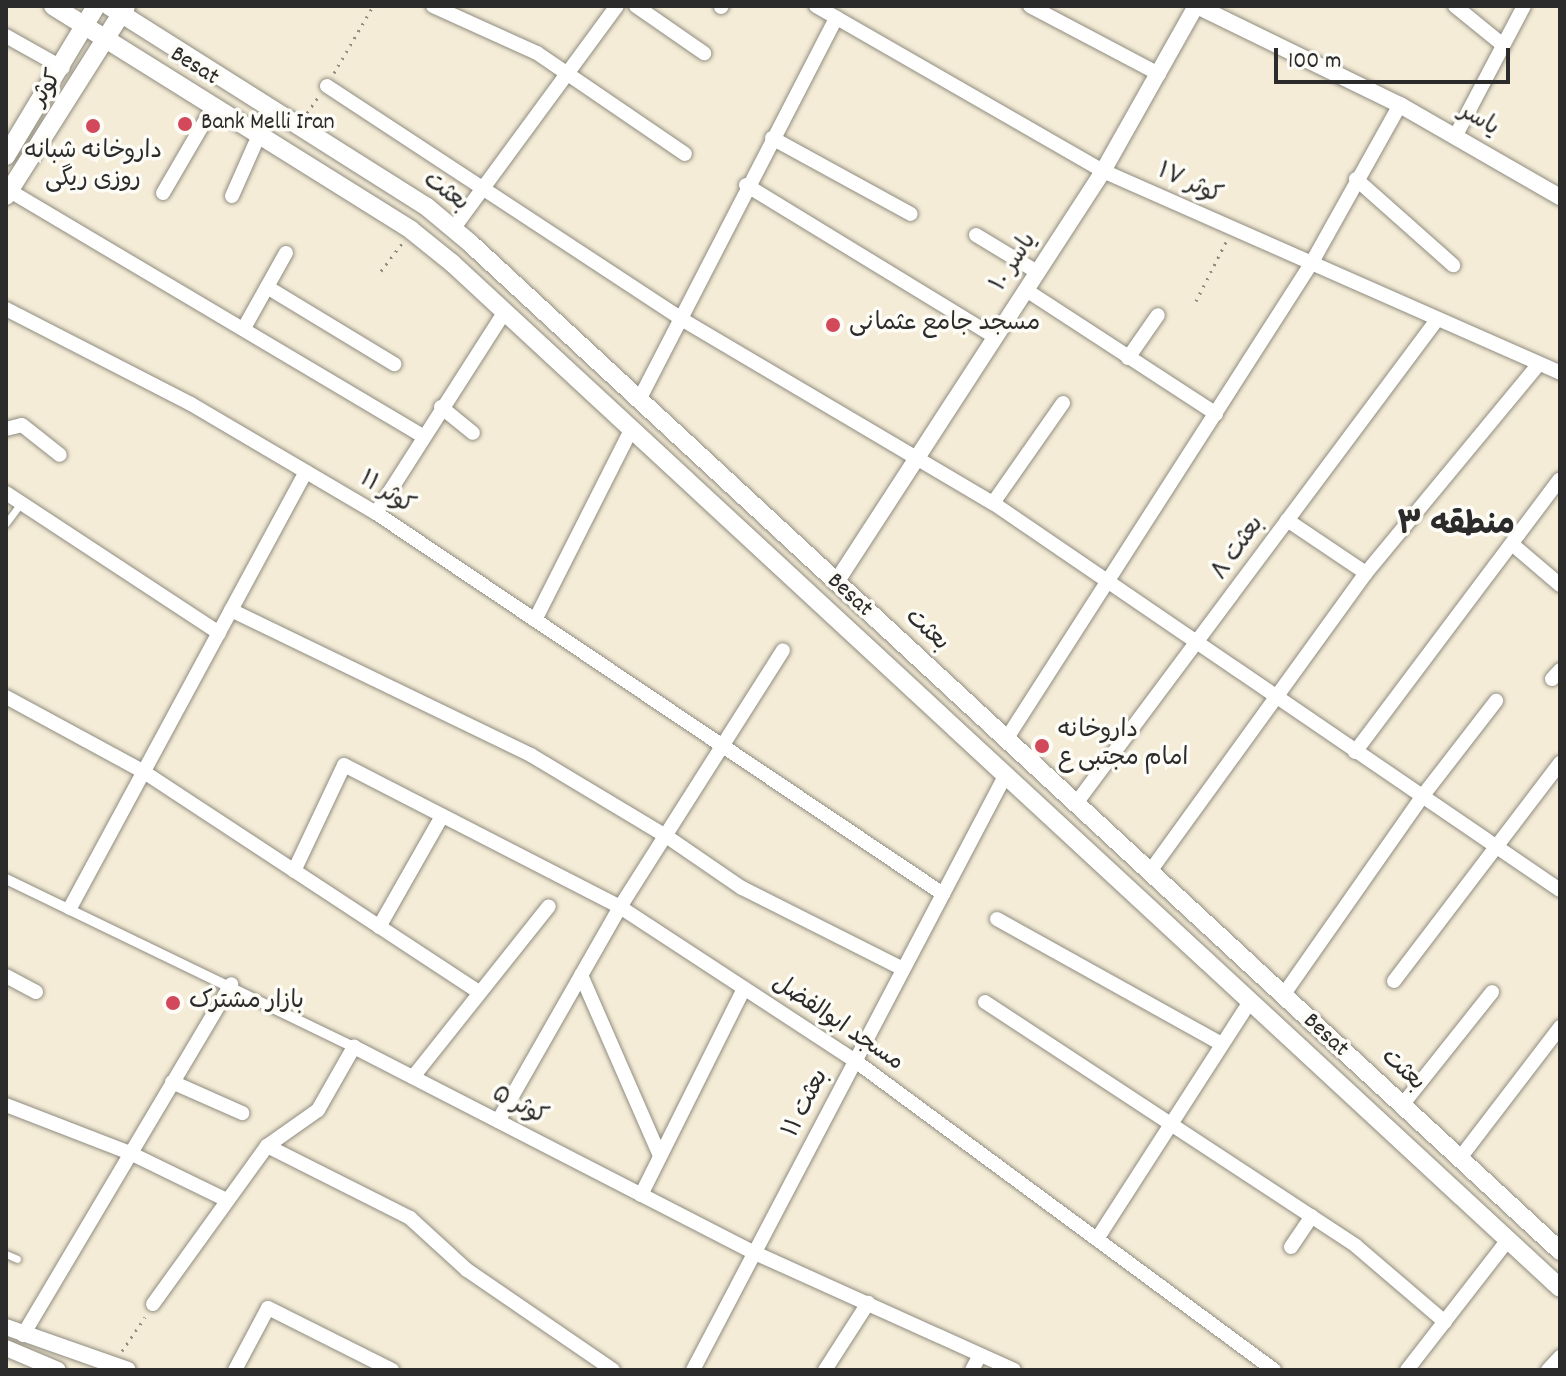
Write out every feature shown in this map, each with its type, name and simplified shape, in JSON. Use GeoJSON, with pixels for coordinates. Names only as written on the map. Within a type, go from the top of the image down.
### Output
{"type":"FeatureCollection","features":[{"type":"Feature","properties":{"kind":"main road","name":"Besat"},"geometry":{"type":"LineString","coordinates":[[53,6],[411,230],[580,380],[1560,1288]]}},
{"type":"Feature","properties":{"kind":"main road","name":"کوثر"},"geometry":{"type":"LineString","coordinates":[[6,156],[63,68],[96,6]]}},
{"type":"Feature","properties":{"kind":"main road","name":"کوثر"},"geometry":{"type":"LineString","coordinates":[[8,193],[108,41],[119,9]]}},
{"type":"Feature","properties":{"kind":"main road","name":"بعثت"},"geometry":{"type":"LineString","coordinates":[[119,9],[453,229],[599,360],[1560,1251]]}},
{"type":"Feature","properties":{"kind":"main road"},"geometry":{"type":"LineString","coordinates":[[580,380],[599,360]]}},
{"type":"Feature","properties":{"kind":"main road"},"geometry":{"type":"LineString","coordinates":[[1416,1154],[1433,1132]]}},
{"type":"Feature","properties":{"kind":"street"},"geometry":{"type":"LineString","coordinates":[[433,6],[537,53],[685,154]]}},
{"type":"Feature","properties":{"kind":"street"},"geometry":{"type":"LineString","coordinates":[[453,229],[617,6]]}},
{"type":"Feature","properties":{"kind":"street"},"geometry":{"type":"LineString","coordinates":[[636,6],[704,53]]}},
{"type":"Feature","properties":{"kind":"street","name":"کوثر ۱۷"},"geometry":{"type":"LineString","coordinates":[[816,6],[1103,171],[1436,321],[1560,373]]}},
{"type":"Feature","properties":{"kind":"street"},"geometry":{"type":"LineString","coordinates":[[1030,6],[1159,74]]}},
{"type":"Feature","properties":{"kind":"street","name":"یاسر ۱۰"},"geometry":{"type":"LineString","coordinates":[[837,581],[1103,171],[1197,6]]}},
{"type":"Feature","properties":{"kind":"street","name":"یاسر"},"geometry":{"type":"LineString","coordinates":[[1197,6],[1400,105],[1560,197]]}},
{"type":"Feature","properties":{"kind":"street"},"geometry":{"type":"LineString","coordinates":[[1455,6],[1503,45]]}},
{"type":"Feature","properties":{"kind":"street"},"geometry":{"type":"LineString","coordinates":[[1456,135],[1524,6]]}},
{"type":"Feature","properties":{"kind":"street"},"geometry":{"type":"LineString","coordinates":[[640,398],[746,185],[836,18]]}},
{"type":"Feature","properties":{"kind":"street"},"geometry":{"type":"LineString","coordinates":[[6,36],[63,68]]}},
{"type":"Feature","properties":{"kind":"street"},"geometry":{"type":"LineString","coordinates":[[327,86],[481,191],[678,317],[993,503],[1110,581],[1197,646],[1560,890]]}},
{"type":"Feature","properties":{"kind":"street"},"geometry":{"type":"LineString","coordinates":[[1007,738],[1311,264],[1400,105]]}},
{"type":"Feature","properties":{"kind":"street"},"geometry":{"type":"LineString","coordinates":[[163,193],[213,107]]}},
{"type":"Feature","properties":{"kind":"street"},"geometry":{"type":"LineString","coordinates":[[232,196],[259,135]]}},
{"type":"Feature","properties":{"kind":"street"},"geometry":{"type":"LineString","coordinates":[[772,138],[911,214]]}},
{"type":"Feature","properties":{"kind":"street"},"geometry":{"type":"LineString","coordinates":[[1356,179],[1453,265]]}},
{"type":"Feature","properties":{"kind":"street"},"geometry":{"type":"LineString","coordinates":[[746,185],[995,337]]}},
{"type":"Feature","properties":{"kind":"street"},"geometry":{"type":"LineString","coordinates":[[8,193],[244,328],[423,436]]}},
{"type":"Feature","properties":{"kind":"street"},"geometry":{"type":"LineString","coordinates":[[976,235],[1037,272]]}},
{"type":"Feature","properties":{"kind":"street"},"geometry":{"type":"LineString","coordinates":[[244,328],[286,253]]}},
{"type":"Feature","properties":{"kind":"street"},"geometry":{"type":"LineString","coordinates":[[267,287],[394,364]]}},
{"type":"Feature","properties":{"kind":"street"},"geometry":{"type":"LineString","coordinates":[[1026,290],[1216,414]]}},
{"type":"Feature","properties":{"kind":"street","name":"کوثر ۱۱"},"geometry":{"type":"LineString","coordinates":[[6,309],[191,404],[376,513],[943,894]]}},
{"type":"Feature","properties":{"kind":"street"},"geometry":{"type":"LineString","coordinates":[[376,513],[505,311]]}},
{"type":"Feature","properties":{"kind":"street"},"geometry":{"type":"LineString","coordinates":[[1128,358],[1158,315]]}},
{"type":"Feature","properties":{"kind":"street","name":"بعثت ۸"},"geometry":{"type":"LineString","coordinates":[[1077,802],[1197,646],[1436,321]]}},
{"type":"Feature","properties":{"kind":"street"},"geometry":{"type":"LineString","coordinates":[[1151,870],[1366,573],[1539,364]]}},
{"type":"Feature","properties":{"kind":"street"},"geometry":{"type":"LineString","coordinates":[[993,503],[1063,403]]}},
{"type":"Feature","properties":{"kind":"street"},"geometry":{"type":"LineString","coordinates":[[441,407],[473,433]]}},
{"type":"Feature","properties":{"kind":"street"},"geometry":{"type":"LineString","coordinates":[[6,429],[22,425],[60,455]]}},
{"type":"Feature","properties":{"kind":"street"},"geometry":{"type":"LineString","coordinates":[[535,620],[632,428]]}},
{"type":"Feature","properties":{"kind":"street"},"geometry":{"type":"LineString","coordinates":[[70,908],[306,472]]}},
{"type":"Feature","properties":{"kind":"street"},"geometry":{"type":"LineString","coordinates":[[1355,752],[1560,479]]}},
{"type":"Feature","properties":{"kind":"street"},"geometry":{"type":"LineString","coordinates":[[6,493],[219,633]]}},
{"type":"Feature","properties":{"kind":"street"},"geometry":{"type":"LineString","coordinates":[[1287,520],[1366,573]]}},
{"type":"Feature","properties":{"kind":"street"},"geometry":{"type":"LineString","coordinates":[[1512,544],[1560,585]]}},
{"type":"Feature","properties":{"kind":"street"},"geometry":{"type":"LineString","coordinates":[[231,610],[531,755],[666,836],[742,888],[903,969]]}},
{"type":"Feature","properties":{"kind":"street"},"geometry":{"type":"LineString","coordinates":[[498,1121],[620,907],[783,650]]}},
{"type":"Feature","properties":{"kind":"street"},"geometry":{"type":"LineString","coordinates":[[6,697],[144,772],[478,991]]}},
{"type":"Feature","properties":{"kind":"street"},"geometry":{"type":"LineString","coordinates":[[1284,994],[1421,798],[1496,701]]}},
{"type":"Feature","properties":{"kind":"street"},"geometry":{"type":"LineString","coordinates":[[1394,981],[1560,763]]}},
{"type":"Feature","properties":{"kind":"street","name":"مسجد ابوالفضل"},"geometry":{"type":"LineString","coordinates":[[294,871],[344,765],[620,907],[854,1060],[1274,1370]]}},
{"type":"Feature","properties":{"kind":"street","name":"بعثت ۱۱"},"geometry":{"type":"LineString","coordinates":[[693,1370],[1006,774]]}},
{"type":"Feature","properties":{"kind":"street"},"geometry":{"type":"LineString","coordinates":[[379,927],[442,816]]}},
{"type":"Feature","properties":{"kind":"street","name":"کوثر ۵"},"geometry":{"type":"LineString","coordinates":[[6,879],[231,984],[755,1253],[1014,1370]]}},
{"type":"Feature","properties":{"kind":"street"},"geometry":{"type":"LineString","coordinates":[[413,1077],[478,991],[549,906]]}},
{"type":"Feature","properties":{"kind":"street"},"geometry":{"type":"LineString","coordinates":[[997,919],[1222,1044]]}},
{"type":"Feature","properties":{"kind":"street"},"geometry":{"type":"LineString","coordinates":[[581,975],[660,1156]]}},
{"type":"Feature","properties":{"kind":"street"},"geometry":{"type":"LineString","coordinates":[[6,976],[36,992]]}},
{"type":"Feature","properties":{"kind":"street"},"geometry":{"type":"LineString","coordinates":[[23,1335],[231,984]]}},
{"type":"Feature","properties":{"kind":"street"},"geometry":{"type":"LineString","coordinates":[[641,1195],[744,988]]}},
{"type":"Feature","properties":{"kind":"street"},"geometry":{"type":"LineString","coordinates":[[1403,1104],[1492,992]]}},
{"type":"Feature","properties":{"kind":"street"},"geometry":{"type":"LineString","coordinates":[[1097,1239],[1251,1000]]}},
{"type":"Feature","properties":{"kind":"street"},"geometry":{"type":"LineString","coordinates":[[985,1002],[1173,1121],[1312,1216],[1445,1322]]}},
{"type":"Feature","properties":{"kind":"street"},"geometry":{"type":"LineString","coordinates":[[1460,1158],[1560,1027]]}},
{"type":"Feature","properties":{"kind":"street"},"geometry":{"type":"LineString","coordinates":[[153,1304],[267,1146],[318,1110],[354,1047]]}},
{"type":"Feature","properties":{"kind":"street"},"geometry":{"type":"LineString","coordinates":[[172,1082],[242,1113]]}},
{"type":"Feature","properties":{"kind":"street"},"geometry":{"type":"LineString","coordinates":[[6,1105],[130,1153],[227,1200]]}},
{"type":"Feature","properties":{"kind":"street"},"geometry":{"type":"LineString","coordinates":[[267,1146],[410,1218],[467,1270],[613,1370]]}},
{"type":"Feature","properties":{"kind":"street"},"geometry":{"type":"LineString","coordinates":[[1291,1247],[1312,1216]]}},
{"type":"Feature","properties":{"kind":"street"},"geometry":{"type":"LineString","coordinates":[[1407,1370],[1508,1240]]}},
{"type":"Feature","properties":{"kind":"street"},"geometry":{"type":"LineString","coordinates":[[825,1370],[868,1303]]}},
{"type":"Feature","properties":{"kind":"street"},"geometry":{"type":"LineString","coordinates":[[235,1370],[268,1308],[392,1370]]}},
{"type":"Feature","properties":{"kind":"street"},"geometry":{"type":"LineString","coordinates":[[6,1327],[120,1368]]}},
{"type":"Feature","properties":{"kind":"street"},"geometry":{"type":"LineString","coordinates":[[6,1348],[47,1368]]}},
{"type":"Feature","properties":{"kind":"street"},"geometry":{"type":"LineString","coordinates":[[972,1370],[980,1355]]}},
{"type":"Feature","properties":{"kind":"street"},"geometry":{"type":"LineString","coordinates":[[1548,1370],[1560,1357]]}},
{"type":"Feature","properties":{"kind":"lane"},"geometry":{"type":"LineString","coordinates":[[6,523],[21,503]]}},
{"type":"Feature","properties":{"kind":"lane"},"geometry":{"type":"LineString","coordinates":[[6,1254],[17,1259]]}},
{"type":"Feature","properties":{"kind":"path"},"geometry":{"type":"LineString","coordinates":[[297,125],[327,86],[373,6]]}},
{"type":"Feature","properties":{"kind":"path"},"geometry":{"type":"LineString","coordinates":[[1196,301],[1234,228]]}},
{"type":"Feature","properties":{"kind":"path"},"geometry":{"type":"LineString","coordinates":[[381,271],[411,230]]}},
{"type":"Feature","properties":{"kind":"path"},"geometry":{"type":"LineString","coordinates":[[120,1368],[153,1304]]}},
{"type":"Feature","properties":{"kind":"place","name":"Bank Melli Iran"},"geometry":{"type":"Point","coordinates":[185,124]}},
{"type":"Feature","properties":{"kind":"place","name":"داروخانه شبانه روزی ریگی"},"geometry":{"type":"Point","coordinates":[93,126]}},
{"type":"Feature","properties":{"kind":"place","name":"مسجد جامع عثمانی"},"geometry":{"type":"Point","coordinates":[833,325]}},
{"type":"Feature","properties":{"kind":"place","name":"داروخانه امام مجتبی ع"},"geometry":{"type":"Point","coordinates":[1042,746]}},
{"type":"Feature","properties":{"kind":"place","name":"بازار مشترک"},"geometry":{"type":"Point","coordinates":[173,1003]}},
{"type":"Feature","properties":{"kind":"district","name":"منطقه ۳"},"geometry":{"type":"Point","coordinates":[1456,527]}}]}
